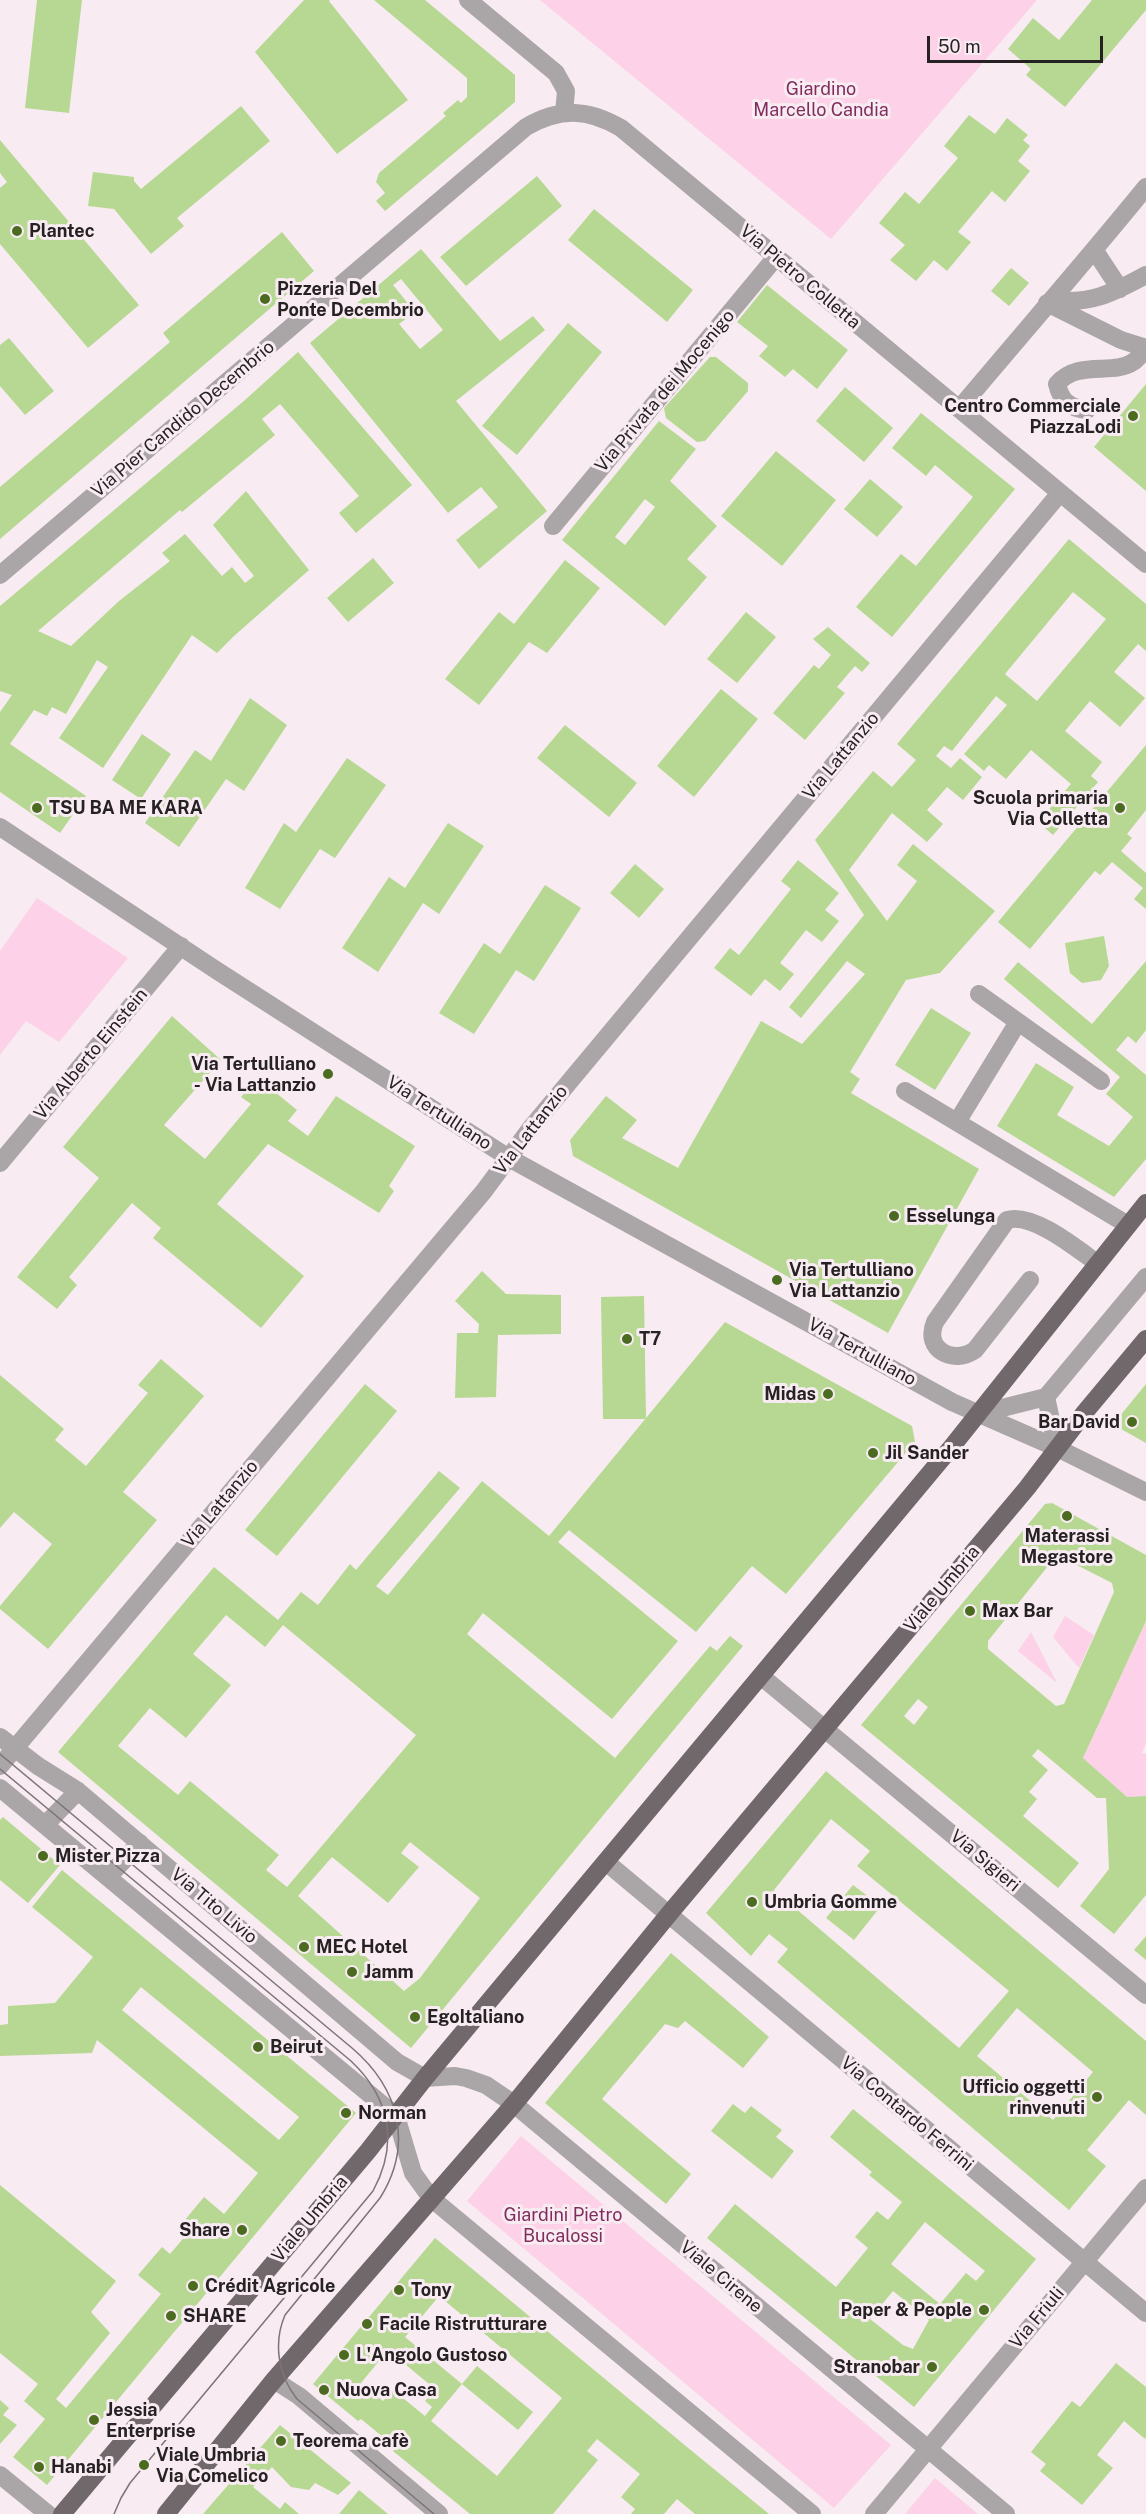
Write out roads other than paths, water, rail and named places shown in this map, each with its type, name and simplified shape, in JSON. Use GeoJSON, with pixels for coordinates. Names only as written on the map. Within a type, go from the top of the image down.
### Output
{"type":"FeatureCollection","features":[{"type":"Feature","properties":{"kind":"main road","name":"Viale Umbria"},"geometry":{"type":"LineString","coordinates":[[62,2514],[762,1677],[978,1414],[1146,1203]]}},
{"type":"Feature","properties":{"kind":"main road","name":"Viale Umbria"},"geometry":{"type":"LineString","coordinates":[[166,2514],[274,2380],[514,2104],[669,1914],[1027,1488],[1146,1339]]}},
{"type":"Feature","properties":{"kind":"street"},"geometry":{"type":"LineString","coordinates":[[468,0],[556,73],[566,91],[564,113]]}},
{"type":"Feature","properties":{"kind":"street","name":"Via Pietro Colletta"},"geometry":{"type":"LineString","coordinates":[[564,113],[592,114],[621,128],[1146,564]]}},
{"type":"Feature","properties":{"kind":"street","name":"Via Pier Candido Decembrio"},"geometry":{"type":"LineString","coordinates":[[0,575],[526,127],[551,115],[564,113]]}},
{"type":"Feature","properties":{"kind":"street"},"geometry":{"type":"LineString","coordinates":[[959,409],[1048,302],[1095,251],[1146,187]]}},
{"type":"Feature","properties":{"kind":"street"},"geometry":{"type":"LineString","coordinates":[[1095,251],[1120,289]]}},
{"type":"Feature","properties":{"kind":"street","name":"Via Privata dei Mocenigo"},"geometry":{"type":"LineString","coordinates":[[553,526],[776,257]]}},
{"type":"Feature","properties":{"kind":"street"},"geometry":{"type":"LineString","coordinates":[[1048,302],[1074,303],[1120,289],[1146,275]]}},
{"type":"Feature","properties":{"kind":"street"},"geometry":{"type":"LineString","coordinates":[[1048,302],[1120,340],[1146,348],[1132,363],[1102,369],[1082,369],[1062,378],[1057,384],[1067,404],[1074,409],[1086,410]]}},
{"type":"Feature","properties":{"kind":"street","name":"Via Lattanzio"},"geometry":{"type":"LineString","coordinates":[[0,1766],[484,1191],[537,1120],[1060,493]]}},
{"type":"Feature","properties":{"kind":"street","name":"Via Tertulliano"},"geometry":{"type":"LineString","coordinates":[[0,826],[509,1158],[938,1394],[1057,1448],[1146,1492]]}},
{"type":"Feature","properties":{"kind":"street","name":"Via Alberto Einstein"},"geometry":{"type":"LineString","coordinates":[[0,1163],[181,946]]}},
{"type":"Feature","properties":{"kind":"street"},"geometry":{"type":"LineString","coordinates":[[979,994],[1101,1081]]}},
{"type":"Feature","properties":{"kind":"street"},"geometry":{"type":"LineString","coordinates":[[957,1122],[1018,1022]]}},
{"type":"Feature","properties":{"kind":"street"},"geometry":{"type":"LineString","coordinates":[[905,1091],[1128,1225]]}},
{"type":"Feature","properties":{"kind":"street"},"geometry":{"type":"LineString","coordinates":[[1030,1280],[969,1355],[952,1356],[944,1353],[933,1342],[932,1330],[935,1322],[1007,1220],[1017,1218],[1030,1221],[1096,1263]]}},
{"type":"Feature","properties":{"kind":"street"},"geometry":{"type":"LineString","coordinates":[[978,1414],[1046,1397],[1146,1277]]}},
{"type":"Feature","properties":{"kind":"street"},"geometry":{"type":"LineString","coordinates":[[1046,1397],[1057,1448]]}},
{"type":"Feature","properties":{"kind":"street"},"geometry":{"type":"LineString","coordinates":[[762,1677],[825,1728]]}},
{"type":"Feature","properties":{"kind":"street","name":"Via Sigieri"},"geometry":{"type":"LineString","coordinates":[[825,1728],[1146,1995]]}},
{"type":"Feature","properties":{"kind":"street","name":"Via Tito Livio"},"geometry":{"type":"LineString","coordinates":[[0,1737],[38,1766],[78,1791],[397,2062],[425,2078]]}},
{"type":"Feature","properties":{"kind":"street"},"geometry":{"type":"LineString","coordinates":[[0,1788],[396,2116],[413,2173],[431,2198],[812,2514]]}},
{"type":"Feature","properties":{"kind":"street"},"geometry":{"type":"LineString","coordinates":[[45,1825],[78,1791]]}},
{"type":"Feature","properties":{"kind":"street"},"geometry":{"type":"LineString","coordinates":[[108,1877],[140,1843]]}},
{"type":"Feature","properties":{"kind":"street"},"geometry":{"type":"LineString","coordinates":[[606,1862],[669,1914]]}},
{"type":"Feature","properties":{"kind":"street","name":"Via Contardo Ferrini"},"geometry":{"type":"LineString","coordinates":[[669,1914],[1146,2313]]}},
{"type":"Feature","properties":{"kind":"street"},"geometry":{"type":"LineString","coordinates":[[425,2078],[455,2076],[466,2078],[486,2085],[514,2104]]}},
{"type":"Feature","properties":{"kind":"street","name":"Viale Cirene"},"geometry":{"type":"LineString","coordinates":[[514,2104],[1006,2514]]}},
{"type":"Feature","properties":{"kind":"street","name":"Via Friuli"},"geometry":{"type":"LineString","coordinates":[[928,2449],[1146,2188]]}},
{"type":"Feature","properties":{"kind":"street"},"geometry":{"type":"LineString","coordinates":[[274,2380],[299,2396],[440,2514]]}},
{"type":"Feature","properties":{"kind":"street"},"geometry":{"type":"LineString","coordinates":[[874,2514],[928,2449]]}},
{"type":"Feature","properties":{"kind":"street"},"geometry":{"type":"LineString","coordinates":[[0,2475],[48,2514]]}},
{"type":"Feature","properties":{"kind":"tram line"},"geometry":{"type":"LineString","coordinates":[[0,1754],[352,2048],[381,2081],[396,2118],[398,2137],[397,2157],[390,2178],[380,2198],[285,2315],[279,2337],[279,2358],[285,2380],[297,2399],[434,2514]]}},
{"type":"Feature","properties":{"kind":"tram line"},"geometry":{"type":"LineString","coordinates":[[0,1769],[351,2061],[375,2090],[386,2122],[388,2139],[386,2156],[373,2191],[130,2483],[114,2514]]}},
{"type":"Feature","properties":{"kind":"place","name":"Plantec"},"geometry":{"type":"Point","coordinates":[17,231]}},
{"type":"Feature","properties":{"kind":"place","name":"Pizzeria Del Ponte Decembrio"},"geometry":{"type":"Point","coordinates":[265,299]}},
{"type":"Feature","properties":{"kind":"place","name":"Centro Commerciale PiazzaLodi"},"geometry":{"type":"Point","coordinates":[1133,416]}},
{"type":"Feature","properties":{"kind":"place","name":"TSU BA ME KARA"},"geometry":{"type":"Point","coordinates":[37,808]}},
{"type":"Feature","properties":{"kind":"place","name":"Scuola primaria Via Colletta"},"geometry":{"type":"Point","coordinates":[1120,808]}},
{"type":"Feature","properties":{"kind":"place","name":"Via Tertulliano - Via Lattanzio"},"geometry":{"type":"Point","coordinates":[328,1074]}},
{"type":"Feature","properties":{"kind":"place","name":"Esselunga"},"geometry":{"type":"Point","coordinates":[894,1216]}},
{"type":"Feature","properties":{"kind":"place","name":"Via Tertulliano Via Lattanzio"},"geometry":{"type":"Point","coordinates":[777,1280]}},
{"type":"Feature","properties":{"kind":"place","name":"T7"},"geometry":{"type":"Point","coordinates":[627,1339]}},
{"type":"Feature","properties":{"kind":"place","name":"Midas"},"geometry":{"type":"Point","coordinates":[828,1394]}},
{"type":"Feature","properties":{"kind":"place","name":"Bar David"},"geometry":{"type":"Point","coordinates":[1132,1422]}},
{"type":"Feature","properties":{"kind":"place","name":"Jil Sander"},"geometry":{"type":"Point","coordinates":[873,1453]}},
{"type":"Feature","properties":{"kind":"place","name":"Materassi Megastore"},"geometry":{"type":"Point","coordinates":[1067,1516]}},
{"type":"Feature","properties":{"kind":"place","name":"Max Bar"},"geometry":{"type":"Point","coordinates":[970,1611]}},
{"type":"Feature","properties":{"kind":"place","name":"Mister Pizza"},"geometry":{"type":"Point","coordinates":[43,1856]}},
{"type":"Feature","properties":{"kind":"place","name":"Umbria Gomme"},"geometry":{"type":"Point","coordinates":[752,1902]}},
{"type":"Feature","properties":{"kind":"place","name":"MEC Hotel"},"geometry":{"type":"Point","coordinates":[304,1947]}},
{"type":"Feature","properties":{"kind":"place","name":"Jamm"},"geometry":{"type":"Point","coordinates":[352,1972]}},
{"type":"Feature","properties":{"kind":"place","name":"EgoItaliano"},"geometry":{"type":"Point","coordinates":[415,2017]}},
{"type":"Feature","properties":{"kind":"place","name":"Beirut"},"geometry":{"type":"Point","coordinates":[258,2047]}},
{"type":"Feature","properties":{"kind":"place","name":"Ufficio oggetti rinvenuti"},"geometry":{"type":"Point","coordinates":[1097,2097]}},
{"type":"Feature","properties":{"kind":"place","name":"Norman"},"geometry":{"type":"Point","coordinates":[346,2113]}},
{"type":"Feature","properties":{"kind":"place","name":"Share"},"geometry":{"type":"Point","coordinates":[242,2230]}},
{"type":"Feature","properties":{"kind":"place","name":"Crédit Agricole"},"geometry":{"type":"Point","coordinates":[193,2286]}},
{"type":"Feature","properties":{"kind":"place","name":"Tony"},"geometry":{"type":"Point","coordinates":[399,2290]}},
{"type":"Feature","properties":{"kind":"place","name":"Paper & People"},"geometry":{"type":"Point","coordinates":[984,2310]}},
{"type":"Feature","properties":{"kind":"place","name":"SHARE"},"geometry":{"type":"Point","coordinates":[171,2316]}},
{"type":"Feature","properties":{"kind":"place","name":"Facile Ristrutturare"},"geometry":{"type":"Point","coordinates":[367,2324]}},
{"type":"Feature","properties":{"kind":"place","name":"L'Angolo Gustoso"},"geometry":{"type":"Point","coordinates":[344,2355]}},
{"type":"Feature","properties":{"kind":"place","name":"Stranobar"},"geometry":{"type":"Point","coordinates":[932,2367]}},
{"type":"Feature","properties":{"kind":"place","name":"Nuova Casa"},"geometry":{"type":"Point","coordinates":[324,2390]}},
{"type":"Feature","properties":{"kind":"place","name":"Jessia Enterprise"},"geometry":{"type":"Point","coordinates":[94,2420]}},
{"type":"Feature","properties":{"kind":"place","name":"Teorema cafè"},"geometry":{"type":"Point","coordinates":[281,2441]}},
{"type":"Feature","properties":{"kind":"place","name":"Viale Umbria Via Comelico"},"geometry":{"type":"Point","coordinates":[144,2465]}},
{"type":"Feature","properties":{"kind":"place","name":"Hanabi"},"geometry":{"type":"Point","coordinates":[39,2467]}},
{"type":"Feature","properties":{"kind":"park label","name":"Giardino Marcello Candia"},"geometry":{"type":"Point","coordinates":[821,100]}},
{"type":"Feature","properties":{"kind":"park label","name":"Giardini Pietro Bucalossi"},"geometry":{"type":"Point","coordinates":[563,2225]}}]}
